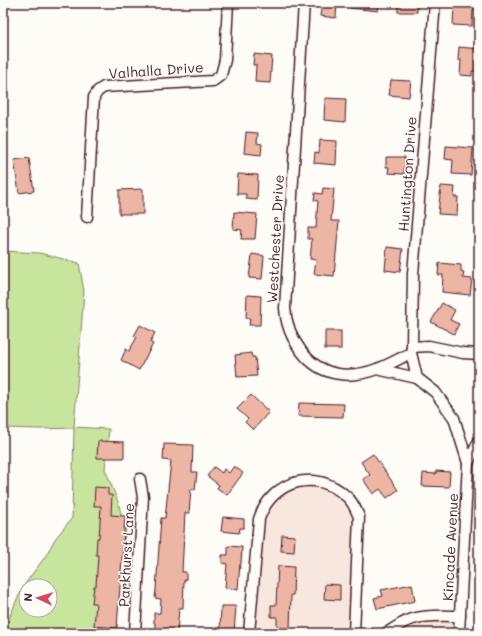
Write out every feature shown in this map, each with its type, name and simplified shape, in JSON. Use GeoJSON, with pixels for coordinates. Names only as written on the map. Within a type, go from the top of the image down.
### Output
{"type":"FeatureCollection","features":[{"type":"Feature","properties":{"kind":"street","name":"Valhalla Drive"},"geometry":{"type":"LineString","coordinates":[[87,217],[94,97],[98,91],[104,87],[213,81],[221,75],[225,60],[228,3]]}},
{"type":"Feature","properties":{"kind":"street","name":"Westchester Drive"},"geometry":{"type":"LineString","coordinates":[[304,3],[284,308],[285,318],[293,341],[307,359],[333,374],[349,375],[377,369],[411,350]]}},
{"type":"Feature","properties":{"kind":"street","name":"Huntington Drive"},"geometry":{"type":"LineString","coordinates":[[417,378],[411,350],[413,274],[435,3]]}},
{"type":"Feature","properties":{"kind":"street"},"geometry":{"type":"LineString","coordinates":[[411,350],[429,346],[463,353],[479,354]]}},
{"type":"Feature","properties":{"kind":"street"},"geometry":{"type":"LineString","coordinates":[[377,369],[417,378],[435,392],[454,418],[468,463]]}},
{"type":"Feature","properties":{"kind":"street"},"geometry":{"type":"LineString","coordinates":[[468,463],[479,441]]}},
{"type":"Feature","properties":{"kind":"street","name":"Kincade Avenue"},"geometry":{"type":"LineString","coordinates":[[459,633],[468,463]]}},
{"type":"Feature","properties":{"kind":"street","name":"Parkhurst Lane"},"geometry":{"type":"LineString","coordinates":[[135,633],[143,497],[140,479]]}},
{"type":"Feature","properties":{"kind":"street"},"geometry":{"type":"LineString","coordinates":[[249,633],[259,519],[262,508],[277,491],[300,481],[318,481],[331,485],[347,496],[359,517],[354,633]]}},
{"type":"Feature","properties":{"kind":"street"},"geometry":{"type":"LineString","coordinates":[[386,633],[404,622],[413,619],[438,616],[460,616]]}},
{"type":"Feature","properties":{"kind":"shaded area"},"geometry":{"type":"Polygon","coordinates":[[[301,486],[317,486],[329,489],[343,499],[354,518],[349,633],[254,633],[264,520],[267,511],[281,494],[301,486]]]}},
{"type":"Feature","properties":{"kind":"shaded area"},"geometry":{"type":"Polygon","coordinates":[[[438,620],[455,620],[454,633],[395,633],[414,623],[438,620]]]}},
{"type":"Feature","properties":{"kind":"green space"},"geometry":{"type":"Polygon","coordinates":[[[3,251],[39,253],[79,263],[84,291],[74,427],[109,429],[105,469],[118,502],[126,532],[115,569],[111,633],[3,633],[18,597],[18,618],[58,618],[58,578],[29,578],[45,557],[55,539],[72,518],[74,428],[3,428],[3,251]]]}},
{"type":"Feature","properties":{"kind":"building"},"geometry":{"type":"Polygon","coordinates":[[[322,3],[337,3],[336,18],[320,16],[322,3]]]}},
{"type":"Feature","properties":{"kind":"building"},"geometry":{"type":"Polygon","coordinates":[[[350,3],[379,3],[378,11],[350,8],[350,3]]]}},
{"type":"Feature","properties":{"kind":"building"},"geometry":{"type":"Polygon","coordinates":[[[398,3],[417,3],[417,12],[398,12],[398,3]]]}},
{"type":"Feature","properties":{"kind":"building"},"geometry":{"type":"Polygon","coordinates":[[[454,3],[479,3],[479,11],[473,10],[472,26],[453,25],[454,3]]]}},
{"type":"Feature","properties":{"kind":"building"},"geometry":{"type":"Polygon","coordinates":[[[459,47],[479,49],[477,71],[472,71],[472,76],[460,75],[461,60],[458,60],[459,47]]]}},
{"type":"Feature","properties":{"kind":"building"},"geometry":{"type":"Polygon","coordinates":[[[254,54],[272,56],[270,83],[255,82],[256,65],[253,65],[254,54]]]}},
{"type":"Feature","properties":{"kind":"building"},"geometry":{"type":"Polygon","coordinates":[[[391,80],[411,81],[409,97],[389,95],[391,80]]]}},
{"type":"Feature","properties":{"kind":"building"},"geometry":{"type":"Polygon","coordinates":[[[325,98],[346,99],[345,122],[324,120],[325,98]]]}},
{"type":"Feature","properties":{"kind":"building"},"geometry":{"type":"Polygon","coordinates":[[[246,132],[258,133],[257,143],[262,144],[261,155],[244,153],[246,132]]]}},
{"type":"Feature","properties":{"kind":"building"},"geometry":{"type":"Polygon","coordinates":[[[320,140],[337,141],[336,165],[314,163],[315,152],[319,153],[320,140]]]}},
{"type":"Feature","properties":{"kind":"building"},"geometry":{"type":"Polygon","coordinates":[[[446,146],[473,148],[471,175],[452,174],[453,160],[445,159],[446,146]]]}},
{"type":"Feature","properties":{"kind":"building"},"geometry":{"type":"Polygon","coordinates":[[[386,157],[405,157],[404,174],[388,173],[389,167],[386,167],[386,157]]]}},
{"type":"Feature","properties":{"kind":"building"},"geometry":{"type":"Polygon","coordinates":[[[29,158],[34,191],[19,193],[14,160],[29,158]]]}},
{"type":"Feature","properties":{"kind":"building"},"geometry":{"type":"Polygon","coordinates":[[[238,174],[258,175],[257,200],[246,199],[246,194],[237,194],[238,174]]]}},
{"type":"Feature","properties":{"kind":"building"},"geometry":{"type":"Polygon","coordinates":[[[441,186],[455,187],[454,197],[458,197],[457,215],[438,214],[441,186]]]}},
{"type":"Feature","properties":{"kind":"building"},"geometry":{"type":"Polygon","coordinates":[[[323,188],[334,189],[331,221],[339,221],[334,276],[314,274],[316,260],[310,259],[312,239],[308,239],[308,228],[316,228],[318,201],[314,200],[315,193],[322,194],[323,188]]]}},
{"type":"Feature","properties":{"kind":"building"},"geometry":{"type":"Polygon","coordinates":[[[143,189],[143,214],[119,214],[119,190],[143,189]]]}},
{"type":"Feature","properties":{"kind":"building"},"geometry":{"type":"Polygon","coordinates":[[[234,212],[257,214],[255,239],[241,239],[242,230],[233,229],[234,212]]]}},
{"type":"Feature","properties":{"kind":"building"},"geometry":{"type":"Polygon","coordinates":[[[387,247],[403,249],[400,272],[385,270],[387,247]]]}},
{"type":"Feature","properties":{"kind":"building"},"geometry":{"type":"Polygon","coordinates":[[[252,254],[264,256],[262,279],[249,278],[252,254]]]}},
{"type":"Feature","properties":{"kind":"building"},"geometry":{"type":"Polygon","coordinates":[[[439,263],[461,265],[461,271],[464,272],[463,278],[472,279],[470,295],[442,292],[443,275],[438,275],[439,263]]]}},
{"type":"Feature","properties":{"kind":"building"},"geometry":{"type":"Polygon","coordinates":[[[247,295],[261,296],[260,325],[249,325],[250,318],[246,318],[247,295]]]}},
{"type":"Feature","properties":{"kind":"building"},"geometry":{"type":"Polygon","coordinates":[[[442,303],[455,310],[450,320],[459,324],[454,334],[431,322],[442,303]]]}},
{"type":"Feature","properties":{"kind":"building"},"geometry":{"type":"Polygon","coordinates":[[[140,325],[155,333],[150,342],[153,344],[139,370],[121,360],[126,349],[129,351],[137,337],[134,336],[140,325]]]}},
{"type":"Feature","properties":{"kind":"building"},"geometry":{"type":"Polygon","coordinates":[[[325,331],[341,331],[341,349],[325,349],[325,331]]]}},
{"type":"Feature","properties":{"kind":"building"},"geometry":{"type":"Polygon","coordinates":[[[251,353],[252,357],[255,357],[257,376],[237,377],[235,355],[251,353]]]}},
{"type":"Feature","properties":{"kind":"building"},"geometry":{"type":"Polygon","coordinates":[[[251,395],[269,412],[253,430],[245,422],[248,419],[237,409],[251,395]]]}},
{"type":"Feature","properties":{"kind":"building"},"geometry":{"type":"Polygon","coordinates":[[[299,403],[344,404],[343,417],[298,416],[299,403]]]}},
{"type":"Feature","properties":{"kind":"building"},"geometry":{"type":"Polygon","coordinates":[[[98,441],[124,442],[124,458],[97,458],[98,441]]]}},
{"type":"Feature","properties":{"kind":"building"},"geometry":{"type":"Polygon","coordinates":[[[164,444],[193,445],[192,472],[197,472],[195,490],[191,489],[189,513],[185,513],[182,572],[186,572],[186,580],[184,580],[183,608],[179,608],[177,633],[155,632],[154,623],[154,613],[160,613],[161,599],[155,598],[161,518],[165,518],[171,461],[163,460],[164,444]]]}},
{"type":"Feature","properties":{"kind":"building"},"geometry":{"type":"Polygon","coordinates":[[[373,454],[398,490],[387,498],[380,489],[373,494],[363,479],[370,475],[361,462],[373,454]]]}},
{"type":"Feature","properties":{"kind":"building"},"geometry":{"type":"Polygon","coordinates":[[[234,466],[243,473],[227,495],[217,488],[219,485],[207,476],[214,467],[222,473],[224,469],[229,473],[234,466]]]}},
{"type":"Feature","properties":{"kind":"building"},"geometry":{"type":"Polygon","coordinates":[[[436,471],[450,472],[449,487],[422,486],[423,473],[436,474],[436,471]]]}},
{"type":"Feature","properties":{"kind":"building"},"geometry":{"type":"Polygon","coordinates":[[[95,487],[108,488],[108,495],[112,495],[111,515],[125,516],[117,628],[94,626],[96,603],[92,603],[94,586],[96,586],[98,555],[96,555],[97,538],[99,538],[101,506],[94,506],[95,487]]]}},
{"type":"Feature","properties":{"kind":"building"},"geometry":{"type":"Polygon","coordinates":[[[223,517],[244,519],[244,528],[240,528],[239,533],[221,531],[223,517]]]}},
{"type":"Feature","properties":{"kind":"building"},"geometry":{"type":"Polygon","coordinates":[[[282,535],[295,536],[294,552],[281,551],[282,535]]]}},
{"type":"Feature","properties":{"kind":"building"},"geometry":{"type":"Polygon","coordinates":[[[228,546],[242,547],[238,589],[225,588],[227,564],[222,563],[222,555],[228,555],[228,546]]]}},
{"type":"Feature","properties":{"kind":"building"},"geometry":{"type":"Polygon","coordinates":[[[278,566],[294,567],[290,629],[277,628],[277,617],[271,617],[271,605],[276,605],[278,566]]]}},
{"type":"Feature","properties":{"kind":"building"},"geometry":{"type":"Polygon","coordinates":[[[325,584],[340,585],[340,600],[324,599],[325,584]]]}},
{"type":"Feature","properties":{"kind":"building"},"geometry":{"type":"Polygon","coordinates":[[[412,584],[415,601],[377,609],[374,598],[383,596],[381,590],[412,584]]]}},
{"type":"Feature","properties":{"kind":"building"},"geometry":{"type":"Polygon","coordinates":[[[221,606],[236,606],[234,633],[220,633],[221,606]]]}}]}
